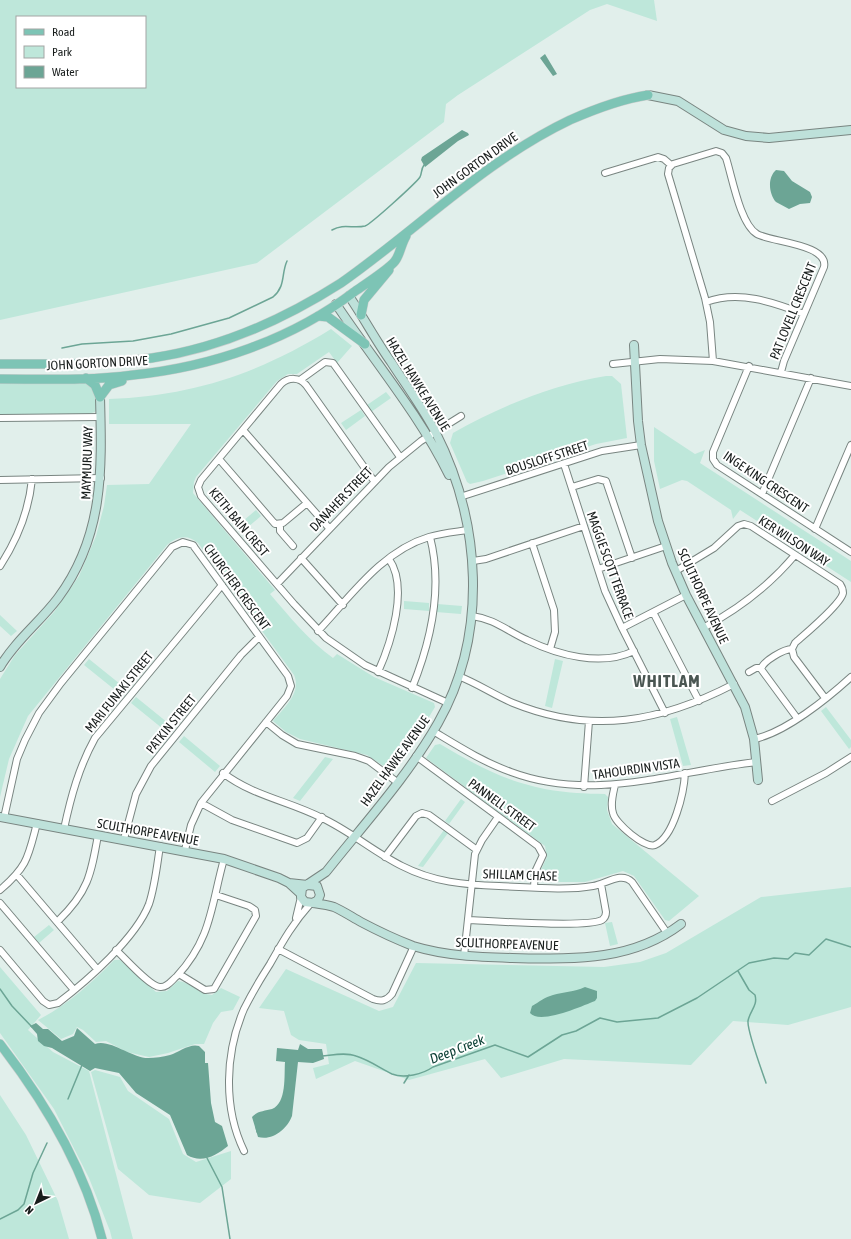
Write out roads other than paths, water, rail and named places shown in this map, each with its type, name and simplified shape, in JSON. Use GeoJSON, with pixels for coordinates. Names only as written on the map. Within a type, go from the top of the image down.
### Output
{"type":"FeatureCollection","features":[{"type":"Feature","properties":{"kind":"main road","name":"JOHN GORTON DRIVE"},"geometry":{"type":"LineString","coordinates":[[0,364],[106,363],[153,358],[189,351],[250,332],[341,284],[486,170],[534,139],[587,113],[621,101],[648,95]]}},
{"type":"Feature","properties":{"kind":"main road","name":"JOHN GORTON DRIVE"},"geometry":{"type":"LineString","coordinates":[[0,379],[127,376],[185,367],[226,356],[272,338],[318,316],[349,296],[396,261],[401,244],[411,229]]}},
{"type":"Feature","properties":{"kind":"main road"},"geometry":{"type":"LineString","coordinates":[[362,315],[364,300],[396,261]]}},
{"type":"Feature","properties":{"kind":"main road"},"geometry":{"type":"LineString","coordinates":[[341,284],[349,296]]}},
{"type":"Feature","properties":{"kind":"main road"},"geometry":{"type":"LineString","coordinates":[[328,292],[336,304]]}},
{"type":"Feature","properties":{"kind":"main road"},"geometry":{"type":"LineString","coordinates":[[318,316],[328,317],[365,344]]}},
{"type":"Feature","properties":{"kind":"main road"},"geometry":{"type":"LineString","coordinates":[[100,397],[109,385],[120,382],[127,376]]}},
{"type":"Feature","properties":{"kind":"main road"},"geometry":{"type":"LineString","coordinates":[[86,378],[95,385],[100,397]]}},
{"type":"Feature","properties":{"kind":"main road"},"geometry":{"type":"LineString","coordinates":[[0,1044],[34,1091],[56,1125],[81,1175],[102,1239]]}},
{"type":"Feature","properties":{"kind":"street"},"geometry":{"type":"LineString","coordinates":[[648,95],[678,101],[724,130],[746,136],[769,138],[851,130]]}},
{"type":"Feature","properties":{"kind":"street","name":"PAT LOVELL CRESCENT"},"geometry":{"type":"LineString","coordinates":[[671,166],[713,152],[721,152],[726,158],[745,221],[750,229],[759,236],[795,244],[822,256],[824,266],[781,372]]}},
{"type":"Feature","properties":{"kind":"street"},"geometry":{"type":"LineString","coordinates":[[605,173],[658,157],[664,158],[671,166],[668,170],[668,176],[706,302],[712,341],[713,361]]}},
{"type":"Feature","properties":{"kind":"street","name":"HAZEL HAWKE AVENUE"},"geometry":{"type":"LineString","coordinates":[[308,884],[326,872],[397,782],[433,731],[448,703],[458,676],[468,642],[472,616],[473,561],[468,530],[455,476],[435,432],[349,296]]}},
{"type":"Feature","properties":{"kind":"street"},"geometry":{"type":"LineString","coordinates":[[706,302],[716,299],[754,298],[775,303],[804,314]]}},
{"type":"Feature","properties":{"kind":"street","name":"HAZEL HAWKE AVENUE"},"geometry":{"type":"LineString","coordinates":[[336,304],[428,436],[458,489]]}},
{"type":"Feature","properties":{"kind":"street","name":"SCULTHORPE AVENUE"},"geometry":{"type":"LineString","coordinates":[[634,345],[638,421],[651,495],[666,546],[686,595],[745,707],[754,739],[758,762],[758,780]]}},
{"type":"Feature","properties":{"kind":"street"},"geometry":{"type":"LineString","coordinates":[[614,364],[660,359],[713,361],[749,366],[851,386]]}},
{"type":"Feature","properties":{"kind":"street"},"geometry":{"type":"LineString","coordinates":[[374,481],[306,385],[300,380],[325,362],[333,363],[400,457]]}},
{"type":"Feature","properties":{"kind":"street","name":"INGE KING CRESCENT"},"geometry":{"type":"LineString","coordinates":[[749,366],[713,451],[712,457],[717,465],[851,552]]}},
{"type":"Feature","properties":{"kind":"street"},"geometry":{"type":"LineString","coordinates":[[762,494],[811,378]]}},
{"type":"Feature","properties":{"kind":"street","name":"KEITH BAIN CREST"},"geometry":{"type":"LineString","coordinates":[[300,380],[289,379],[283,382],[199,483],[199,493],[318,631],[353,658],[378,672],[448,703]]}},
{"type":"Feature","properties":{"kind":"street","name":"MAYMURU WAY"},"geometry":{"type":"LineString","coordinates":[[0,667],[11,650],[58,597],[75,571],[93,527],[101,478],[100,397]]}},
{"type":"Feature","properties":{"kind":"street","name":"DANAHER STREET"},"geometry":{"type":"LineString","coordinates":[[277,584],[374,481],[400,457],[428,436],[461,416]]}},
{"type":"Feature","properties":{"kind":"street"},"geometry":{"type":"LineString","coordinates":[[0,418],[101,418]]}},
{"type":"Feature","properties":{"kind":"street"},"geometry":{"type":"LineString","coordinates":[[243,430],[329,528]]}},
{"type":"Feature","properties":{"kind":"street","name":"BOUSLOFF STREET"},"geometry":{"type":"LineString","coordinates":[[460,497],[602,451],[641,445]]}},
{"type":"Feature","properties":{"kind":"street"},"geometry":{"type":"LineString","coordinates":[[815,529],[851,445]]}},
{"type":"Feature","properties":{"kind":"street"},"geometry":{"type":"LineString","coordinates":[[219,459],[272,522],[280,524]]}},
{"type":"Feature","properties":{"kind":"street","name":"MAGGIE SCOTT TERRACE"},"geometry":{"type":"LineString","coordinates":[[564,464],[598,569],[622,628],[665,713]]}},
{"type":"Feature","properties":{"kind":"street"},"geometry":{"type":"LineString","coordinates":[[0,480],[101,478]]}},
{"type":"Feature","properties":{"kind":"street"},"geometry":{"type":"LineString","coordinates":[[0,566],[12,546],[24,518],[32,479]]}},
{"type":"Feature","properties":{"kind":"street"},"geometry":{"type":"LineString","coordinates":[[572,487],[598,479],[606,481],[632,558]]}},
{"type":"Feature","properties":{"kind":"street"},"geometry":{"type":"LineString","coordinates":[[280,524],[307,503]]}},
{"type":"Feature","properties":{"kind":"street"},"geometry":{"type":"LineString","coordinates":[[280,524],[280,531],[293,546]]}},
{"type":"Feature","properties":{"kind":"street","name":"KER WILSON WAY"},"geometry":{"type":"LineString","coordinates":[[676,571],[702,557],[736,527],[743,524],[751,526],[840,584],[843,592],[841,596],[826,614],[796,642],[792,649]]}},
{"type":"Feature","properties":{"kind":"street"},"geometry":{"type":"LineString","coordinates":[[473,561],[486,559],[584,526]]}},
{"type":"Feature","properties":{"kind":"street"},"geometry":{"type":"LineString","coordinates":[[318,631],[376,569],[408,546],[430,537],[468,530]]}},
{"type":"Feature","properties":{"kind":"street"},"geometry":{"type":"LineString","coordinates":[[412,688],[425,654],[433,614],[435,580],[430,537]]}},
{"type":"Feature","properties":{"kind":"street","name":"CHURCHER CRESCENT"},"geometry":{"type":"LineString","coordinates":[[2,817],[17,759],[42,708],[172,547],[183,542],[193,545],[288,676],[291,683],[289,692],[200,803],[191,825],[185,850]]}},
{"type":"Feature","properties":{"kind":"street"},"geometry":{"type":"LineString","coordinates":[[532,543],[554,610],[555,632],[550,649]]}},
{"type":"Feature","properties":{"kind":"street"},"geometry":{"type":"LineString","coordinates":[[598,569],[666,546]]}},
{"type":"Feature","properties":{"kind":"street"},"geometry":{"type":"LineString","coordinates":[[703,628],[744,604],[768,584],[795,555]]}},
{"type":"Feature","properties":{"kind":"street"},"geometry":{"type":"LineString","coordinates":[[301,558],[343,605]]}},
{"type":"Feature","properties":{"kind":"street"},"geometry":{"type":"LineString","coordinates":[[378,672],[391,637],[396,606],[397,575],[395,568],[389,559]]}},
{"type":"Feature","properties":{"kind":"street","name":"MARI FUNAKI STREET"},"geometry":{"type":"LineString","coordinates":[[64,828],[74,786],[84,758],[95,738],[222,585]]}},
{"type":"Feature","properties":{"kind":"street"},"geometry":{"type":"LineString","coordinates":[[622,628],[686,595]]}},
{"type":"Feature","properties":{"kind":"street"},"geometry":{"type":"LineString","coordinates":[[653,612],[699,701]]}},
{"type":"Feature","properties":{"kind":"street"},"geometry":{"type":"LineString","coordinates":[[472,616],[494,621],[526,640],[572,655],[602,658],[620,656],[634,651]]}},
{"type":"Feature","properties":{"kind":"street","name":"PATKIN STREET"},"geometry":{"type":"LineString","coordinates":[[124,840],[136,794],[151,766],[242,655],[259,637]]}},
{"type":"Feature","properties":{"kind":"street"},"geometry":{"type":"LineString","coordinates":[[761,668],[763,664],[782,651],[792,649],[794,657],[825,698]]}},
{"type":"Feature","properties":{"kind":"street"},"geometry":{"type":"LineString","coordinates":[[749,672],[756,668],[761,668]]}},
{"type":"Feature","properties":{"kind":"street"},"geometry":{"type":"LineString","coordinates":[[761,668],[797,718]]}},
{"type":"Feature","properties":{"kind":"street"},"geometry":{"type":"LineString","coordinates":[[458,676],[494,694],[531,709],[589,721],[623,720],[665,713],[699,701],[734,684]]}},
{"type":"Feature","properties":{"kind":"street"},"geometry":{"type":"LineString","coordinates":[[754,739],[766,735],[797,718],[851,677]]}},
{"type":"Feature","properties":{"kind":"street"},"geometry":{"type":"LineString","coordinates":[[584,786],[589,721]]}},
{"type":"Feature","properties":{"kind":"street"},"geometry":{"type":"LineString","coordinates":[[266,722],[282,735],[297,744],[355,756],[368,761],[397,782]]}},
{"type":"Feature","properties":{"kind":"street","name":"TAHOURDIN VISTA"},"geometry":{"type":"LineString","coordinates":[[433,731],[487,762],[513,773],[544,782],[584,786],[615,785],[758,762]]}},
{"type":"Feature","properties":{"kind":"street","name":"PANNELL STREET"},"geometry":{"type":"LineString","coordinates":[[416,756],[542,850],[542,859],[535,872],[534,887]]}},
{"type":"Feature","properties":{"kind":"street"},"geometry":{"type":"LineString","coordinates":[[772,801],[819,777],[851,757]]}},
{"type":"Feature","properties":{"kind":"street","name":"SHILLAM CHASE"},"geometry":{"type":"LineString","coordinates":[[223,773],[244,788],[322,817],[386,857],[420,874],[451,883],[575,888],[601,884],[621,877],[628,879],[667,933]]}},
{"type":"Feature","properties":{"kind":"street"},"geometry":{"type":"LineString","coordinates":[[615,785],[612,807],[614,817],[617,822],[644,844],[652,846],[659,843],[666,834],[676,815],[684,792],[685,773]]}},
{"type":"Feature","properties":{"kind":"street"},"geometry":{"type":"LineString","coordinates":[[200,803],[232,820],[297,843],[307,838],[322,817]]}},
{"type":"Feature","properties":{"kind":"street"},"geometry":{"type":"LineString","coordinates":[[386,857],[416,816],[422,813],[429,815],[477,850]]}},
{"type":"Feature","properties":{"kind":"street"},"geometry":{"type":"LineString","coordinates":[[464,956],[471,885],[477,850],[498,816]]}},
{"type":"Feature","properties":{"kind":"street","name":"SCULTHORPE AVENUE"},"geometry":{"type":"LineString","coordinates":[[2,817],[185,850],[224,859],[264,872],[289,883],[308,884]]}},
{"type":"Feature","properties":{"kind":"street"},"geometry":{"type":"LineString","coordinates":[[0,890],[17,875],[29,855],[37,823]]}},
{"type":"Feature","properties":{"kind":"street"},"geometry":{"type":"LineString","coordinates":[[58,921],[77,901],[87,885],[98,835]]}},
{"type":"Feature","properties":{"kind":"street"},"geometry":{"type":"LineString","coordinates":[[0,950],[46,1004],[55,1005],[97,969],[131,934],[147,908],[151,897],[160,846]]}},
{"type":"Feature","properties":{"kind":"street"},"geometry":{"type":"LineString","coordinates":[[116,950],[156,986],[166,986],[179,974],[192,958],[203,938],[212,913],[224,859]]}},
{"type":"Feature","properties":{"kind":"street","name":"HAZEL HAWKE AVENUE"},"geometry":{"type":"LineString","coordinates":[[320,891],[326,872]]}},
{"type":"Feature","properties":{"kind":"street"},"geometry":{"type":"LineString","coordinates":[[17,875],[58,921],[97,969]]}},
{"type":"Feature","properties":{"kind":"street","name":"SCULTHORPE AVENUE"},"geometry":{"type":"LineString","coordinates":[[289,883],[301,896]]}},
{"type":"Feature","properties":{"kind":"street"},"geometry":{"type":"LineString","coordinates":[[244,1151],[233,1121],[229,1081],[231,1055],[237,1028],[245,1008],[295,920],[312,903],[318,900],[320,891],[317,886],[308,884],[302,888],[295,920]]}},
{"type":"Feature","properties":{"kind":"street"},"geometry":{"type":"LineString","coordinates":[[468,920],[581,923],[602,920],[606,916],[606,912],[601,884]]}},
{"type":"Feature","properties":{"kind":"street","name":"SCULTHORPE AVENUE"},"geometry":{"type":"LineString","coordinates":[[320,891],[335,908]]}},
{"type":"Feature","properties":{"kind":"street"},"geometry":{"type":"LineString","coordinates":[[179,974],[205,990],[214,988],[256,916],[255,910],[250,906],[216,896]]}},
{"type":"Feature","properties":{"kind":"street"},"geometry":{"type":"LineString","coordinates":[[301,896],[305,902],[312,903]]}},
{"type":"Feature","properties":{"kind":"street","name":"SCULTHORPE AVENUE"},"geometry":{"type":"LineString","coordinates":[[312,903],[335,908],[380,932],[414,946],[437,952],[464,956],[564,959],[593,958],[633,949],[667,933],[681,924]]}},
{"type":"Feature","properties":{"kind":"street"},"geometry":{"type":"LineString","coordinates":[[0,904],[74,990]]}},
{"type":"Feature","properties":{"kind":"street"},"geometry":{"type":"LineString","coordinates":[[278,949],[373,999],[380,1001],[388,998],[392,994],[414,946]]}},
{"type":"Feature","properties":{"kind":"water"},"geometry":{"type":"Polygon","coordinates":[[[545,54],[557,74],[553,76],[540,58],[545,54]]]}},
{"type":"Feature","properties":{"kind":"water"},"geometry":{"type":"Polygon","coordinates":[[[462,130],[469,135],[458,141],[425,167],[421,160],[422,157],[462,130]]]}},
{"type":"Feature","properties":{"kind":"water"},"geometry":{"type":"Polygon","coordinates":[[[776,170],[784,171],[792,181],[810,192],[812,197],[810,203],[800,204],[789,209],[776,202],[772,195],[770,182],[773,173],[776,170]]]}},
{"type":"Feature","properties":{"kind":"water"},"geometry":{"type":"Polygon","coordinates":[[[585,987],[597,991],[597,998],[595,1001],[552,1016],[535,1016],[530,1013],[532,1006],[547,997],[585,987]]]}},
{"type":"Feature","properties":{"kind":"water"},"geometry":{"type":"Polygon","coordinates":[[[36,1023],[43,1029],[48,1029],[62,1041],[74,1036],[77,1028],[95,1044],[107,1044],[142,1057],[151,1058],[165,1056],[188,1047],[196,1045],[199,1046],[205,1052],[205,1063],[208,1063],[211,1103],[215,1122],[222,1126],[228,1146],[209,1157],[198,1159],[187,1155],[170,1115],[136,1093],[119,1073],[95,1068],[90,1071],[52,1048],[44,1046],[38,1041],[37,1034],[30,1026],[36,1023]]]}},
{"type":"Feature","properties":{"kind":"water"},"geometry":{"type":"Polygon","coordinates":[[[300,1044],[308,1049],[322,1049],[324,1059],[313,1063],[298,1062],[292,1116],[290,1121],[279,1133],[274,1136],[264,1138],[258,1137],[252,1117],[259,1112],[272,1109],[277,1106],[284,1088],[285,1062],[276,1061],[277,1048],[298,1050],[300,1044]]]}},
{"type":"Feature","properties":{"kind":"waterway"},"geometry":{"type":"LineString","coordinates":[[332,230],[345,226],[356,227],[369,224],[417,181],[424,165]]}},
{"type":"Feature","properties":{"kind":"waterway"},"geometry":{"type":"LineString","coordinates":[[62,348],[82,344],[133,341],[171,334],[229,318],[273,297],[280,289],[282,284],[287,261]]}},
{"type":"Feature","properties":{"kind":"waterway","name":"Deep Creek"},"geometry":{"type":"LineString","coordinates":[[322,1056],[348,1054],[365,1060],[392,1074],[402,1076],[419,1074],[433,1067],[495,1045],[528,1057],[562,1035],[576,1031],[600,1018],[617,1022],[658,1018],[697,998],[749,963],[774,958],[788,959],[795,953],[809,955],[826,939],[851,947]]}},
{"type":"Feature","properties":{"kind":"waterway"},"geometry":{"type":"LineString","coordinates":[[738,971],[749,990],[755,995],[755,1005],[749,1017],[748,1026],[766,1083]]}},
{"type":"Feature","properties":{"kind":"waterway","name":"Deep Creek"},"geometry":{"type":"LineString","coordinates":[[0,989],[12,1006],[32,1027]]}},
{"type":"Feature","properties":{"kind":"waterway"},"geometry":{"type":"LineString","coordinates":[[68,1099],[82,1065]]}},
{"type":"Feature","properties":{"kind":"waterway"},"geometry":{"type":"LineString","coordinates":[[404,1083],[409,1075]]}},
{"type":"Feature","properties":{"kind":"waterway","name":"Deep Creek"},"geometry":{"type":"LineString","coordinates":[[256,1126],[257,1132]]}},
{"type":"Feature","properties":{"kind":"waterway"},"geometry":{"type":"LineString","coordinates":[[0,1219],[18,1210],[24,1204],[33,1173],[47,1143]]}},
{"type":"Feature","properties":{"kind":"waterway"},"geometry":{"type":"LineString","coordinates":[[207,1158],[222,1187],[230,1239]]}},
{"type":"Feature","properties":{"kind":"district","name":"WHITLAM"},"geometry":{"type":"Point","coordinates":[667,681]}}]}
